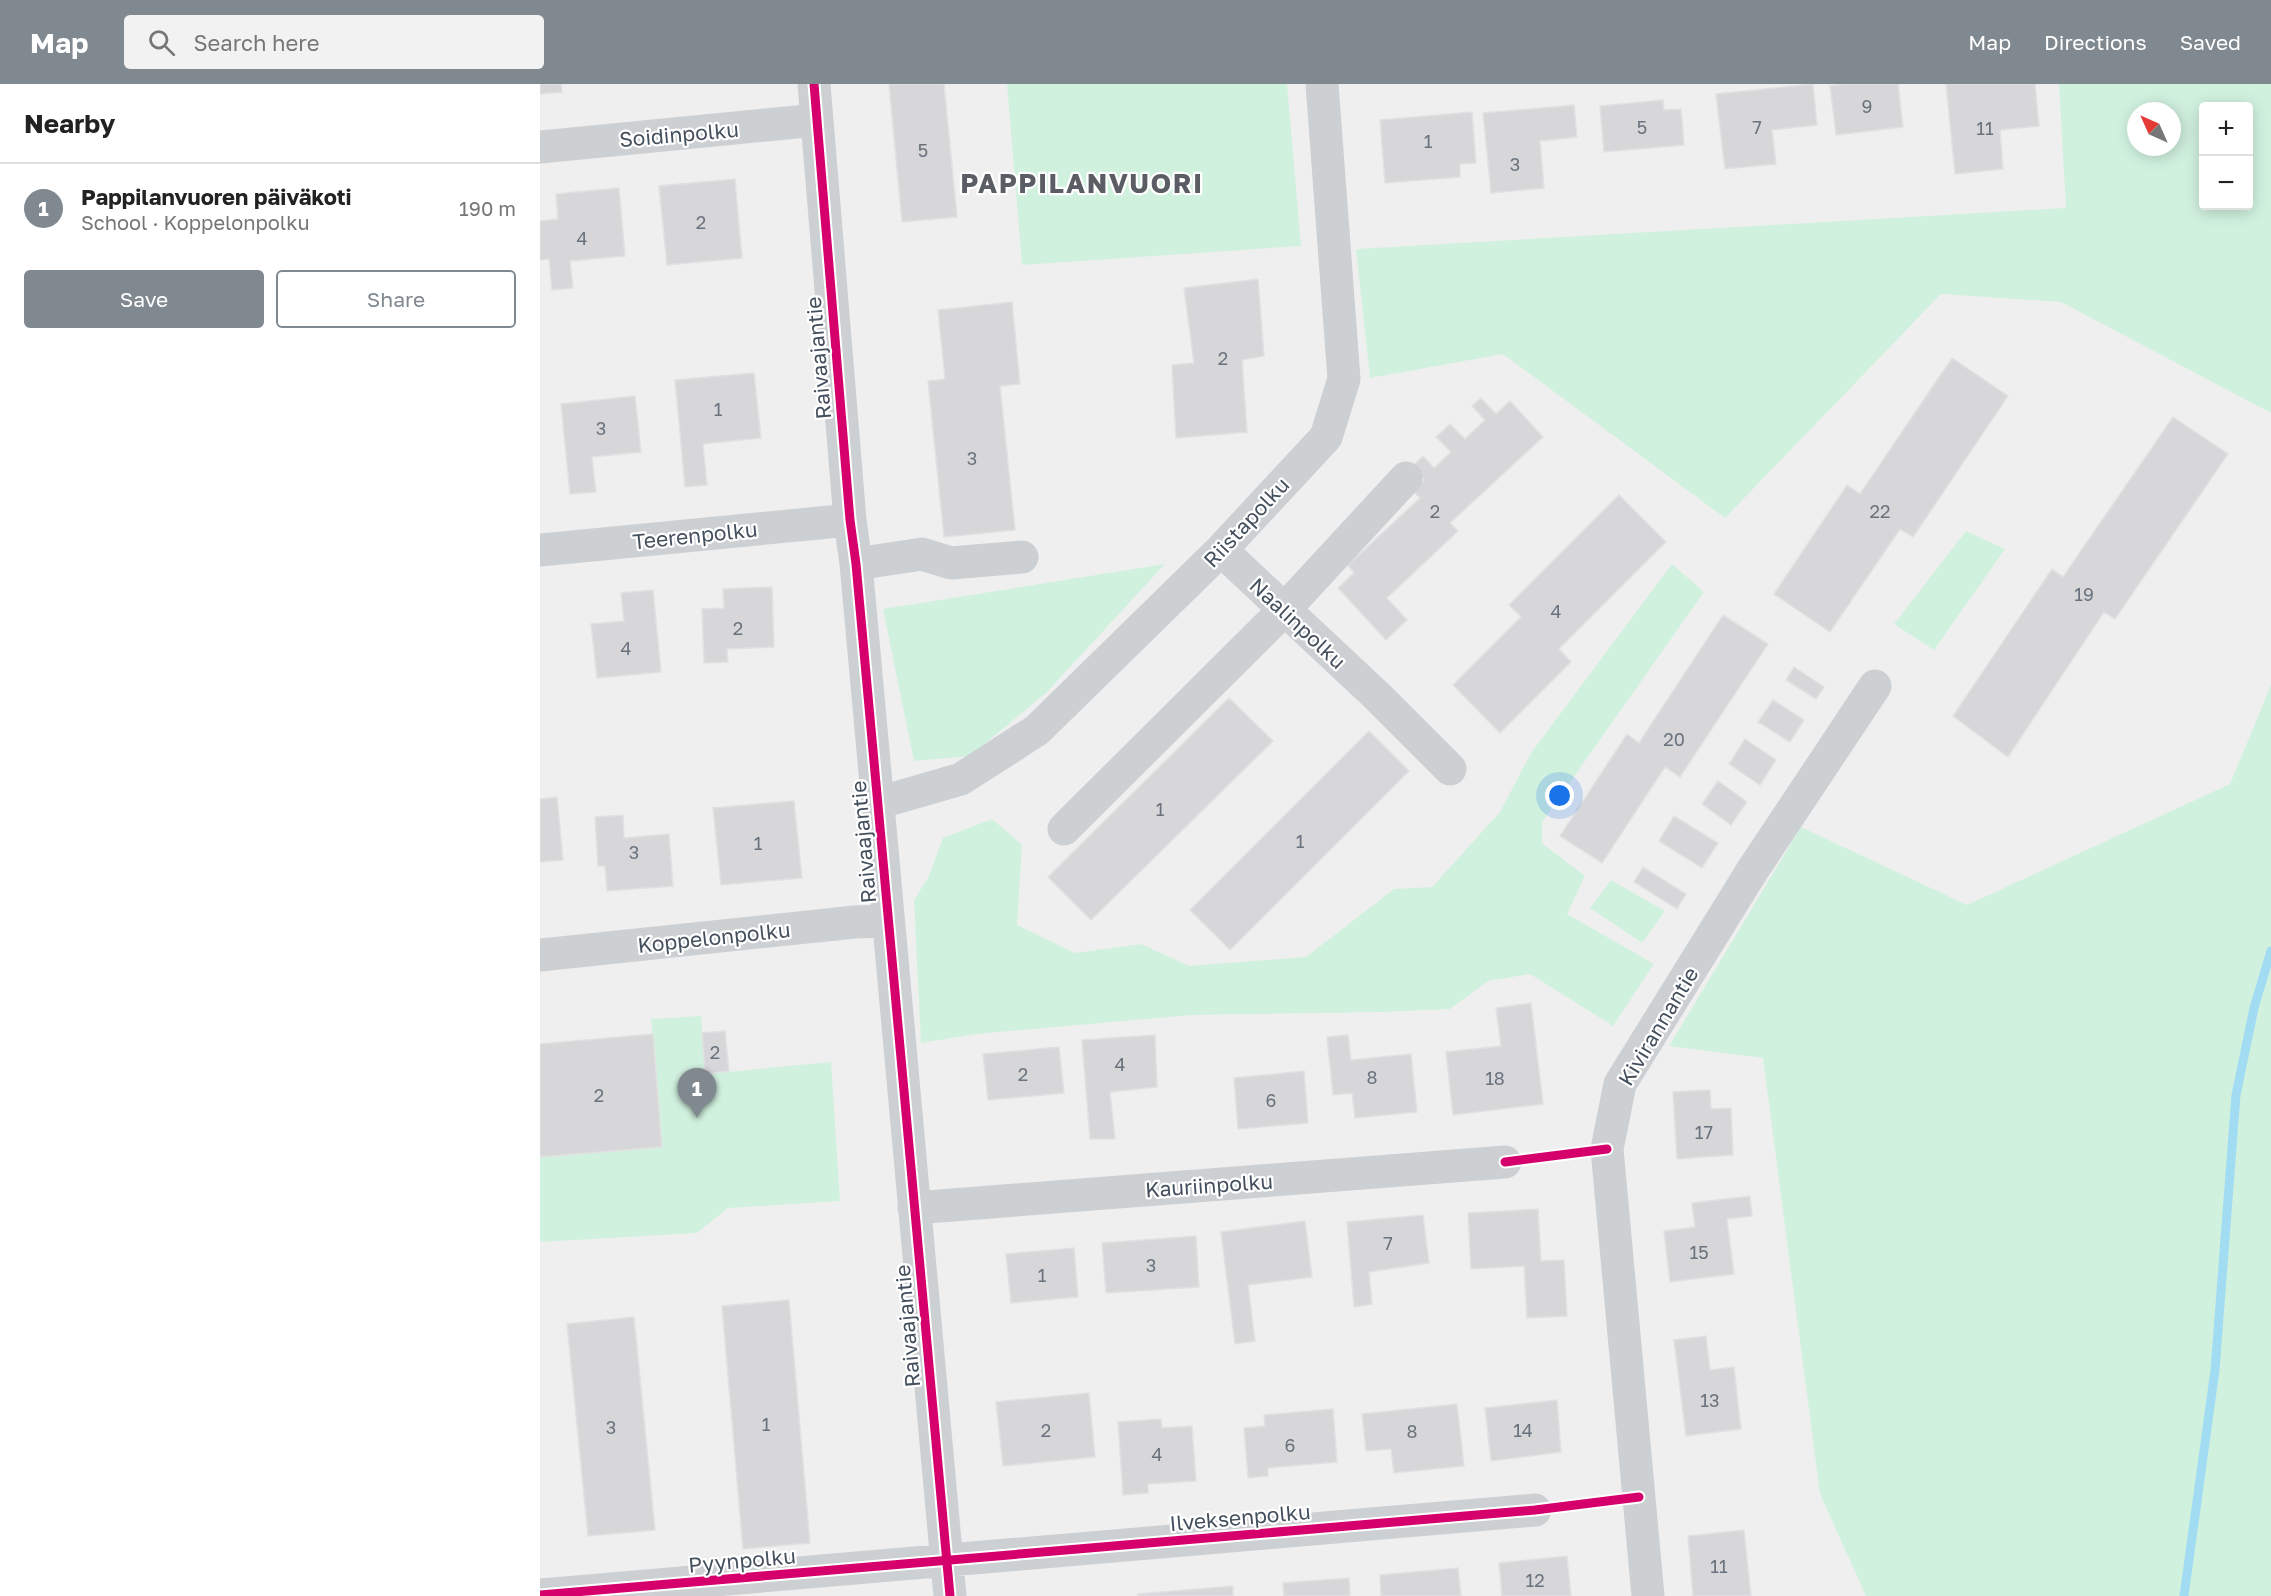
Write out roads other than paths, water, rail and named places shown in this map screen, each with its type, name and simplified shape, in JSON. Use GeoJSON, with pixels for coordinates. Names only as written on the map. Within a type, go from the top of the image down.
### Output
{"type":"FeatureCollection","features":[{"type":"Feature","properties":{"kind":"street","name":"Raivaajantie"},"geometry":{"type":"LineString","coordinates":[[814,84],[850,520],[856,564],[950,1596]]}},
{"type":"Feature","properties":{"kind":"street","name":"Riistapolku"},"geometry":{"type":"LineString","coordinates":[[878,803],[961,779],[1037,730],[1221,550],[1326,437],[1344,379],[1322,84]]}},
{"type":"Feature","properties":{"kind":"street","name":"Soidinpolku"},"geometry":{"type":"LineString","coordinates":[[540,147],[817,120]]}},
{"type":"Feature","properties":{"kind":"street"},"geometry":{"type":"LineString","coordinates":[[1064,829],[1284,610],[1406,478]]}},
{"type":"Feature","properties":{"kind":"street","name":"Teerenpolku"},"geometry":{"type":"LineString","coordinates":[[540,550],[850,520]]}},
{"type":"Feature","properties":{"kind":"street","name":"Naalinpolku"},"geometry":{"type":"LineString","coordinates":[[1221,550],[1376,695],[1450,769]]}},
{"type":"Feature","properties":{"kind":"street"},"geometry":{"type":"LineString","coordinates":[[856,564],[922,554],[951,563],[1022,557]]}},
{"type":"Feature","properties":{"kind":"street","name":"Kivirannantie"},"geometry":{"type":"LineString","coordinates":[[1648,1596],[1607,1149],[1620,1084],[1752,871],[1875,686]]}},
{"type":"Feature","properties":{"kind":"street","name":"Koppelonpolku"},"geometry":{"type":"LineString","coordinates":[[540,955],[855,922],[888,921]]}},
{"type":"Feature","properties":{"kind":"street","name":"Kauriinpolku"},"geometry":{"type":"LineString","coordinates":[[914,1208],[1505,1162]]}},
{"type":"Feature","properties":{"kind":"street","name":"Ilveksenpolku"},"geometry":{"type":"LineString","coordinates":[[947,1559],[1536,1510]]}},
{"type":"Feature","properties":{"kind":"street","name":"Pyynpolku"},"geometry":{"type":"LineString","coordinates":[[540,1595],[947,1559]]}},
{"type":"Feature","properties":{"kind":"waterway"},"geometry":{"type":"LineString","coordinates":[[2184,1596],[2215,1370],[2236,1095],[2254,1008],[2271,951]]}},
{"type":"Feature","properties":{"kind":"place","name":"Pappilanvuoren päiväkoti"},"geometry":{"type":"Point","coordinates":[697,1118]}},
{"type":"Feature","properties":{"kind":"district","name":"PAPPILANVUORI"},"geometry":{"type":"Point","coordinates":[1082,183]}}]}
